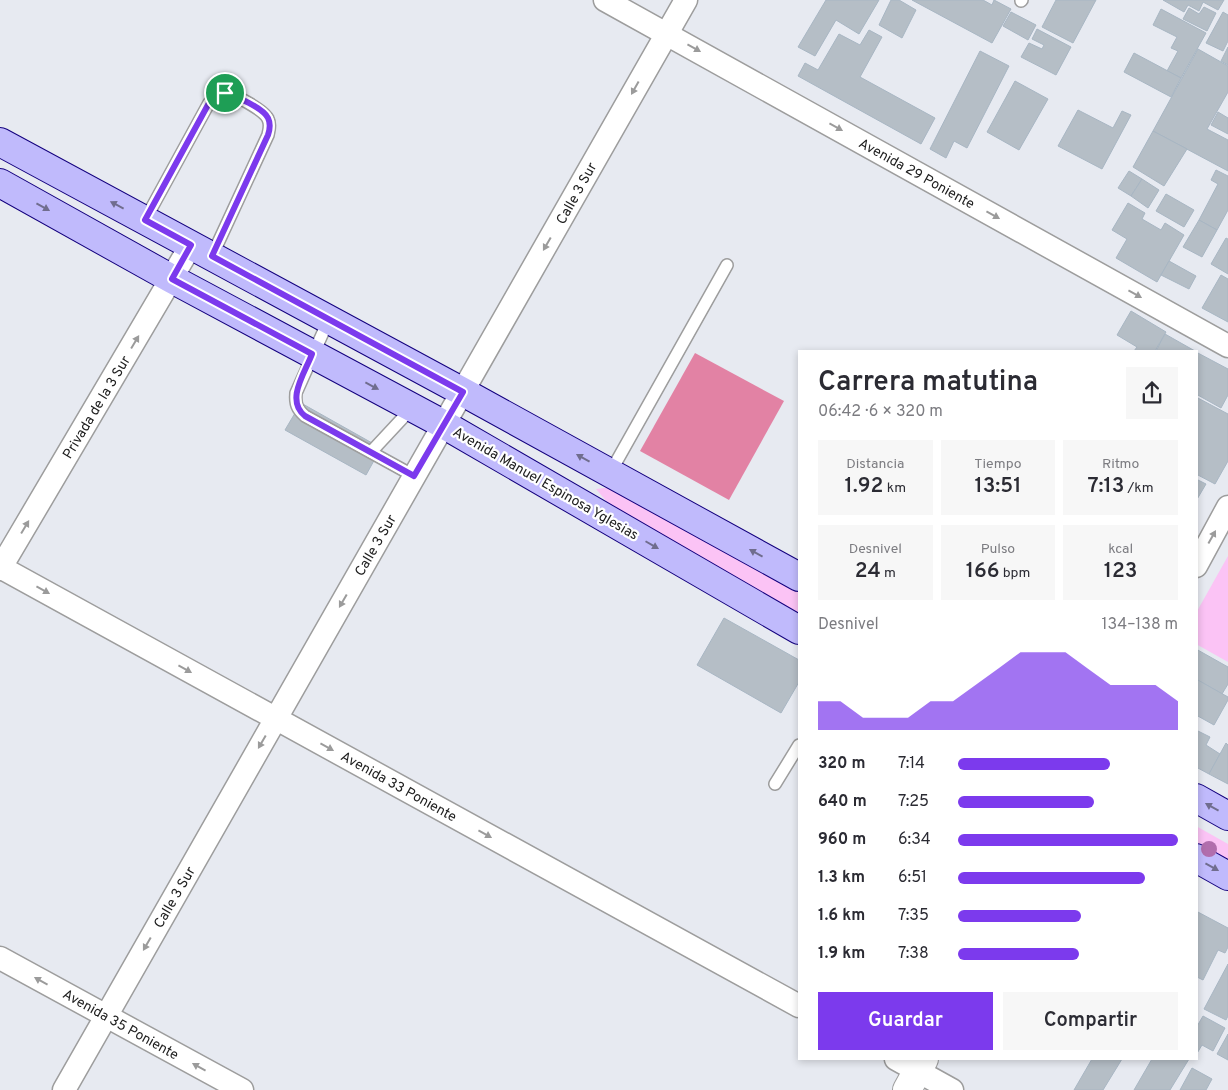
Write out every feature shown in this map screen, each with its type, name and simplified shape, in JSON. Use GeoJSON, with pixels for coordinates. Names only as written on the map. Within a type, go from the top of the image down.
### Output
{"type":"FeatureCollection","features":[{"type":"Feature","properties":{"kind":"main road"},"geometry":{"type":"LineString","coordinates":[[0,142],[329,319],[798,576]]}},
{"type":"Feature","properties":{"kind":"main road","name":"Avenida Manuel Espinosa Yglesias"},"geometry":{"type":"LineString","coordinates":[[0,183],[172,279],[443,424],[798,629]]}},
{"type":"Feature","properties":{"kind":"main road"},"geometry":{"type":"LineString","coordinates":[[1198,799],[1228,816]]}},
{"type":"Feature","properties":{"kind":"main road"},"geometry":{"type":"LineString","coordinates":[[1198,859],[1228,876]]}},
{"type":"Feature","properties":{"kind":"street","name":"Avenida 29 Poniente"},"geometry":{"type":"LineString","coordinates":[[605,0],[1228,346]]}},
{"type":"Feature","properties":{"kind":"street","name":"Calle 3 Sur"},"geometry":{"type":"LineString","coordinates":[[64,1090],[686,0]]}},
{"type":"Feature","properties":{"kind":"street","name":"Privada de la 3 Sur"},"geometry":{"type":"LineString","coordinates":[[0,568],[172,279],[202,250]]}},
{"type":"Feature","properties":{"kind":"street"},"geometry":{"type":"LineString","coordinates":[[1198,562],[1228,507]]}},
{"type":"Feature","properties":{"kind":"street","name":"Avenida 33 Poniente"},"geometry":{"type":"LineString","coordinates":[[0,568],[798,1005]]}},
{"type":"Feature","properties":{"kind":"street","name":"Avenida 35 Poniente"},"geometry":{"type":"LineString","coordinates":[[0,958],[242,1090]]}},
{"type":"Feature","properties":{"kind":"street"},"geometry":{"type":"LineString","coordinates":[[911,1070],[952,1090]]}},
{"type":"Feature","properties":{"kind":"lane"},"geometry":{"type":"LineString","coordinates":[[145,220],[209,103],[216,96],[225,93],[234,96],[261,111],[268,117],[270,126],[268,135],[202,250]]}},
{"type":"Feature","properties":{"kind":"lane"},"geometry":{"type":"LineString","coordinates":[[610,473],[727,265]]}},
{"type":"Feature","properties":{"kind":"lane"},"geometry":{"type":"LineString","coordinates":[[329,319],[296,393],[295,402],[298,410],[305,416],[414,476]]}},
{"type":"Feature","properties":{"kind":"lane"},"geometry":{"type":"LineString","coordinates":[[371,452],[413,408]]}},
{"type":"Feature","properties":{"kind":"lane"},"geometry":{"type":"LineString","coordinates":[[775,784],[798,747]]}},
{"type":"Feature","properties":{"kind":"shaded area"},"geometry":{"type":"Polygon","coordinates":[[[695,353],[784,401],[729,500],[640,451],[695,353]]]}},
{"type":"Feature","properties":{"kind":"shaded area"},"geometry":{"type":"Polygon","coordinates":[[[613,487],[798,586],[798,620],[607,502],[596,489],[613,487]]]}},
{"type":"Feature","properties":{"kind":"shaded area"},"geometry":{"type":"Polygon","coordinates":[[[1228,556],[1228,662],[1198,645],[1198,609],[1228,556]]]}},
{"type":"Feature","properties":{"kind":"shaded area"},"geometry":{"type":"Polygon","coordinates":[[[1198,827],[1228,844],[1228,871],[1198,855],[1198,827]]]}},
{"type":"Feature","properties":{"kind":"building"},"geometry":{"type":"Polygon","coordinates":[[[826,0],[879,0],[859,34],[836,20],[815,56],[798,47],[826,0]]]}},
{"type":"Feature","properties":{"kind":"building"},"geometry":{"type":"Polygon","coordinates":[[[891,0],[899,0],[916,10],[902,38],[879,25],[891,0]]]}},
{"type":"Feature","properties":{"kind":"building"},"geometry":{"type":"Polygon","coordinates":[[[912,0],[983,0],[992,5],[994,0],[1011,9],[992,43],[912,0]]]}},
{"type":"Feature","properties":{"kind":"building"},"geometry":{"type":"Polygon","coordinates":[[[1056,0],[1096,0],[1073,43],[1042,27],[1056,0]]]}},
{"type":"Feature","properties":{"kind":"building"},"geometry":{"type":"Polygon","coordinates":[[[1163,0],[1224,0],[1218,10],[1203,2],[1199,11],[1188,5],[1184,12],[1163,0]]]}},
{"type":"Feature","properties":{"kind":"building"},"geometry":{"type":"Polygon","coordinates":[[[1204,7],[1216,13],[1207,31],[1183,19],[1189,8],[1199,14],[1204,7]]]}},
{"type":"Feature","properties":{"kind":"building"},"geometry":{"type":"Polygon","coordinates":[[[1161,9],[1206,33],[1181,78],[1167,71],[1178,51],[1171,48],[1177,37],[1153,25],[1161,9]]]}},
{"type":"Feature","properties":{"kind":"building"},"geometry":{"type":"Polygon","coordinates":[[[1011,12],[1036,25],[1028,40],[1003,26],[1011,12]]]}},
{"type":"Feature","properties":{"kind":"building"},"geometry":{"type":"Polygon","coordinates":[[[1223,12],[1228,15],[1228,41],[1223,51],[1206,43],[1223,12]]]}},
{"type":"Feature","properties":{"kind":"building"},"geometry":{"type":"Polygon","coordinates":[[[1037,29],[1071,47],[1056,75],[1021,57],[1029,43],[1042,49],[1044,45],[1032,39],[1037,29]]]}},
{"type":"Feature","properties":{"kind":"building"},"geometry":{"type":"Polygon","coordinates":[[[869,30],[882,37],[860,77],[935,118],[921,144],[798,76],[805,63],[818,70],[839,34],[860,45],[869,30]]]}},
{"type":"Feature","properties":{"kind":"building"},"geometry":{"type":"Polygon","coordinates":[[[1228,47],[1228,65],[1221,61],[1228,47]]]}},
{"type":"Feature","properties":{"kind":"building"},"geometry":{"type":"Polygon","coordinates":[[[1198,49],[1228,66],[1228,92],[1207,129],[1228,140],[1228,171],[1153,131],[1198,49]]]}},
{"type":"Feature","properties":{"kind":"building"},"geometry":{"type":"Polygon","coordinates":[[[980,51],[1009,66],[967,148],[954,141],[946,158],[930,149],[980,51]]]}},
{"type":"Feature","properties":{"kind":"building"},"geometry":{"type":"Polygon","coordinates":[[[1134,53],[1181,78],[1171,97],[1124,72],[1134,53]]]}},
{"type":"Feature","properties":{"kind":"building"},"geometry":{"type":"Polygon","coordinates":[[[1015,81],[1048,99],[1019,150],[987,132],[1015,81]]]}},
{"type":"Feature","properties":{"kind":"building"},"geometry":{"type":"Polygon","coordinates":[[[1078,110],[1113,128],[1122,111],[1131,115],[1102,169],[1058,146],[1078,110]]]}},
{"type":"Feature","properties":{"kind":"building"},"geometry":{"type":"Polygon","coordinates":[[[1218,112],[1228,118],[1228,134],[1211,125],[1218,112]]]}},
{"type":"Feature","properties":{"kind":"building"},"geometry":{"type":"Polygon","coordinates":[[[1153,131],[1187,149],[1164,186],[1133,167],[1153,131]]]}},
{"type":"Feature","properties":{"kind":"building"},"geometry":{"type":"Polygon","coordinates":[[[1216,170],[1228,176],[1228,210],[1217,230],[1199,220],[1218,184],[1211,180],[1216,170]]]}},
{"type":"Feature","properties":{"kind":"building"},"geometry":{"type":"Polygon","coordinates":[[[1129,171],[1142,179],[1131,196],[1118,188],[1129,171]]]}},
{"type":"Feature","properties":{"kind":"building"},"geometry":{"type":"Polygon","coordinates":[[[1142,179],[1159,190],[1148,208],[1131,196],[1142,179]]]}},
{"type":"Feature","properties":{"kind":"building"},"geometry":{"type":"Polygon","coordinates":[[[1166,194],[1194,210],[1184,227],[1156,211],[1166,194]]]}},
{"type":"Feature","properties":{"kind":"building"},"geometry":{"type":"Polygon","coordinates":[[[1128,203],[1145,213],[1142,219],[1161,230],[1165,223],[1184,235],[1157,282],[1116,258],[1127,239],[1112,230],[1128,203]]]}},
{"type":"Feature","properties":{"kind":"building"},"geometry":{"type":"Polygon","coordinates":[[[1199,220],[1217,230],[1202,257],[1183,247],[1199,220]]]}},
{"type":"Feature","properties":{"kind":"building"},"geometry":{"type":"Polygon","coordinates":[[[1226,238],[1228,239],[1228,274],[1211,264],[1226,238]]]}},
{"type":"Feature","properties":{"kind":"building"},"geometry":{"type":"Polygon","coordinates":[[[1169,261],[1196,276],[1189,289],[1161,275],[1169,261]]]}},
{"type":"Feature","properties":{"kind":"building"},"geometry":{"type":"Polygon","coordinates":[[[1221,275],[1228,279],[1228,322],[1202,308],[1221,275]]]}},
{"type":"Feature","properties":{"kind":"building"},"geometry":{"type":"Polygon","coordinates":[[[1131,311],[1166,332],[1156,350],[1135,350],[1137,347],[1117,335],[1131,311]]]}},
{"type":"Feature","properties":{"kind":"building"},"geometry":{"type":"Polygon","coordinates":[[[1165,334],[1193,350],[1157,350],[1165,334]]]}},
{"type":"Feature","properties":{"kind":"building"},"geometry":{"type":"Polygon","coordinates":[[[1198,353],[1228,369],[1228,395],[1221,408],[1198,395],[1198,353]]]}},
{"type":"Feature","properties":{"kind":"building"},"geometry":{"type":"Polygon","coordinates":[[[1198,398],[1228,414],[1228,461],[1215,484],[1198,475],[1198,398]]]}},
{"type":"Feature","properties":{"kind":"building"},"geometry":{"type":"Polygon","coordinates":[[[301,403],[381,448],[366,475],[285,430],[301,403]]]}},
{"type":"Feature","properties":{"kind":"building"},"geometry":{"type":"Polygon","coordinates":[[[1198,480],[1206,484],[1198,498],[1198,480]]]}},
{"type":"Feature","properties":{"kind":"building"},"geometry":{"type":"Polygon","coordinates":[[[724,618],[798,659],[798,684],[781,713],[697,665],[724,618]]]}},
{"type":"Feature","properties":{"kind":"building"},"geometry":{"type":"Polygon","coordinates":[[[1198,650],[1228,667],[1228,684],[1222,694],[1198,680],[1198,650]]]}},
{"type":"Feature","properties":{"kind":"building"},"geometry":{"type":"Polygon","coordinates":[[[1198,680],[1228,697],[1214,725],[1198,716],[1198,680]]]}},
{"type":"Feature","properties":{"kind":"building"},"geometry":{"type":"Polygon","coordinates":[[[1198,731],[1210,737],[1206,745],[1220,754],[1209,774],[1198,768],[1198,731]]]}},
{"type":"Feature","properties":{"kind":"building"},"geometry":{"type":"Polygon","coordinates":[[[1226,743],[1228,745],[1228,784],[1209,774],[1226,743]]]}},
{"type":"Feature","properties":{"kind":"building"},"geometry":{"type":"Polygon","coordinates":[[[1198,912],[1228,928],[1228,947],[1225,953],[1218,950],[1203,980],[1198,978],[1198,912]]]}},
{"type":"Feature","properties":{"kind":"building"},"geometry":{"type":"Polygon","coordinates":[[[1228,964],[1228,1016],[1226,1020],[1204,1009],[1228,964]]]}},
{"type":"Feature","properties":{"kind":"building"},"geometry":{"type":"Polygon","coordinates":[[[1203,1016],[1225,1028],[1213,1051],[1202,1045],[1198,1052],[1198,1025],[1203,1016]]]}},
{"type":"Feature","properties":{"kind":"building"},"geometry":{"type":"Polygon","coordinates":[[[1228,1034],[1228,1060],[1217,1054],[1228,1034]]]}},
{"type":"Feature","properties":{"kind":"building"},"geometry":{"type":"Polygon","coordinates":[[[1091,1060],[1121,1060],[1103,1090],[1074,1090],[1091,1060]]]}},
{"type":"Feature","properties":{"kind":"building"},"geometry":{"type":"Polygon","coordinates":[[[1151,1060],[1188,1060],[1170,1090],[1134,1090],[1151,1060]]]}},
{"type":"Feature","properties":{"kind":"building"},"geometry":{"type":"Polygon","coordinates":[[[1192,1068],[1212,1079],[1206,1090],[1180,1090],[1192,1068]]]}},
{"type":"Feature","properties":{"kind":"route"},"geometry":{"type":"LineString","coordinates":[[225,93],[261,111],[268,117],[270,126],[268,135],[212,256],[463,392],[414,476],[305,416],[298,410],[295,402],[296,393],[312,354],[172,279],[191,245],[145,220],[209,103],[216,96],[225,93]]}}]}
